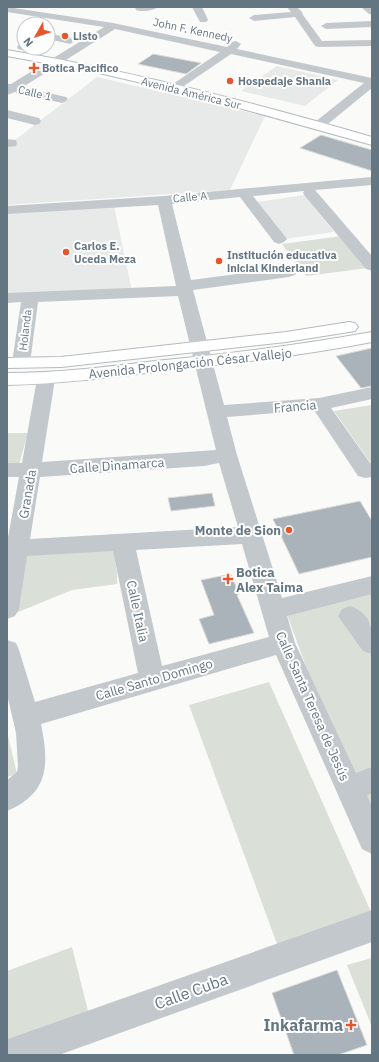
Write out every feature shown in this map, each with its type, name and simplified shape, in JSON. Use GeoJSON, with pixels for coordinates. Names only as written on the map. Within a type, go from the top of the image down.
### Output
{"type":"FeatureCollection","features":[{"type":"Feature","properties":{"kind":"main road","name":"Avenida América Sur"},"geometry":{"type":"LineString","coordinates":[[56,52],[186,81],[344,120]]}},
{"type":"Feature","properties":{"kind":"main road","name":"Avenida América Sur"},"geometry":{"type":"LineString","coordinates":[[7,53],[57,61],[174,88],[319,125],[372,141]]}},
{"type":"Feature","properties":{"kind":"main road","name":"Avenida Prolongación César Vallejo"},"geometry":{"type":"LineString","coordinates":[[7,379],[46,379],[202,354],[372,322]]}},
{"type":"Feature","properties":{"kind":"main road","name":"Avenida Prolongación César Vallejo"},"geometry":{"type":"LineString","coordinates":[[14,363],[61,362],[316,348],[372,337]]}},
{"type":"Feature","properties":{"kind":"street"},"geometry":{"type":"LineString","coordinates":[[139,8],[153,7]]}},
{"type":"Feature","properties":{"kind":"street"},"geometry":{"type":"LineString","coordinates":[[197,7],[203,20]]}},
{"type":"Feature","properties":{"kind":"street"},"geometry":{"type":"LineString","coordinates":[[248,7],[259,26],[254,30]]}},
{"type":"Feature","properties":{"kind":"street"},"geometry":{"type":"LineString","coordinates":[[355,7],[372,23]]}},
{"type":"Feature","properties":{"kind":"street"},"geometry":{"type":"LineString","coordinates":[[366,7],[372,12]]}},
{"type":"Feature","properties":{"kind":"street","name":"John F. Kennedy"},"geometry":{"type":"LineString","coordinates":[[7,9],[113,23],[233,47],[372,81]]}},
{"type":"Feature","properties":{"kind":"street"},"geometry":{"type":"LineString","coordinates":[[254,18],[296,11],[319,44],[372,43]]}},
{"type":"Feature","properties":{"kind":"street"},"geometry":{"type":"LineString","coordinates":[[9,89],[86,43],[113,23]]}},
{"type":"Feature","properties":{"kind":"street"},"geometry":{"type":"LineString","coordinates":[[326,26],[372,23]]}},
{"type":"Feature","properties":{"kind":"street"},"geometry":{"type":"LineString","coordinates":[[56,38],[86,43]]}},
{"type":"Feature","properties":{"kind":"street"},"geometry":{"type":"LineString","coordinates":[[56,47],[64,42],[70,41]]}},
{"type":"Feature","properties":{"kind":"street"},"geometry":{"type":"LineString","coordinates":[[174,88],[233,47]]}},
{"type":"Feature","properties":{"kind":"street"},"geometry":{"type":"LineString","coordinates":[[319,125],[372,81]]}},
{"type":"Feature","properties":{"kind":"street","name":"Calle 1"},"geometry":{"type":"LineString","coordinates":[[9,89],[62,99]]}},
{"type":"Feature","properties":{"kind":"street"},"geometry":{"type":"LineString","coordinates":[[353,98],[366,101]]}},
{"type":"Feature","properties":{"kind":"street"},"geometry":{"type":"LineString","coordinates":[[7,114],[35,121]]}},
{"type":"Feature","properties":{"kind":"street","name":"Calle A"},"geometry":{"type":"LineString","coordinates":[[7,210],[164,200],[372,181]]}},
{"type":"Feature","properties":{"kind":"street"},"geometry":{"type":"LineString","coordinates":[[244,192],[279,239]]}},
{"type":"Feature","properties":{"kind":"street"},"geometry":{"type":"LineString","coordinates":[[310,193],[372,266]]}},
{"type":"Feature","properties":{"kind":"street","name":"Calle Santa Teresa de Jesús"},"geometry":{"type":"LineString","coordinates":[[164,200],[184,288],[227,455],[283,643],[361,785],[372,839]]}},
{"type":"Feature","properties":{"kind":"street"},"geometry":{"type":"LineString","coordinates":[[7,298],[30,298],[184,288],[289,272]]}},
{"type":"Feature","properties":{"kind":"street","name":"Holanda"},"geometry":{"type":"LineString","coordinates":[[14,363],[30,298]]}},
{"type":"Feature","properties":{"kind":"street","name":"Granada"},"geometry":{"type":"LineString","coordinates":[[7,609],[32,470],[46,379]]}},
{"type":"Feature","properties":{"kind":"street","name":"Francia"},"geometry":{"type":"LineString","coordinates":[[216,412],[318,404],[372,393]]}},
{"type":"Feature","properties":{"kind":"street"},"geometry":{"type":"LineString","coordinates":[[318,404],[369,471]]}},
{"type":"Feature","properties":{"kind":"street","name":"Calle Dinamarca"},"geometry":{"type":"LineString","coordinates":[[7,470],[32,470],[204,459],[227,455]]}},
{"type":"Feature","properties":{"kind":"street"},"geometry":{"type":"LineString","coordinates":[[18,548],[250,535]]}},
{"type":"Feature","properties":{"kind":"street","name":"Calle Italia"},"geometry":{"type":"LineString","coordinates":[[123,543],[152,680]]}},
{"type":"Feature","properties":{"kind":"street"},"geometry":{"type":"LineString","coordinates":[[274,610],[372,585]]}},
{"type":"Feature","properties":{"kind":"street"},"geometry":{"type":"LineString","coordinates":[[350,616],[372,644]]}},
{"type":"Feature","properties":{"kind":"street","name":"Calle Santo Domingo"},"geometry":{"type":"LineString","coordinates":[[26,716],[283,643]]}},
{"type":"Feature","properties":{"kind":"street"},"geometry":{"type":"LineString","coordinates":[[7,650],[26,716],[33,762],[30,778],[7,797]]}},
{"type":"Feature","properties":{"kind":"street","name":"Calle Cuba"},"geometry":{"type":"LineString","coordinates":[[11,1055],[372,926]]}},
{"type":"Feature","properties":{"kind":"shaded area"},"geometry":{"type":"Polygon","coordinates":[[[277,66],[338,80],[305,106],[241,91],[277,66]]]}},
{"type":"Feature","properties":{"kind":"shaded area"},"geometry":{"type":"Polygon","coordinates":[[[97,77],[265,116],[230,190],[7,205],[7,146],[97,77]]]}},
{"type":"Feature","properties":{"kind":"shaded area"},"geometry":{"type":"Polygon","coordinates":[[[305,195],[334,232],[284,239],[257,202],[305,195]]]}},
{"type":"Feature","properties":{"kind":"shaded area","name":"Carlos E. Uceda Meza"},"geometry":{"type":"Polygon","coordinates":[[[114,206],[132,291],[7,296],[7,213],[114,206]]]}},
{"type":"Feature","properties":{"kind":"shaded area"},"geometry":{"type":"Polygon","coordinates":[[[342,236],[368,268],[306,276],[282,244],[342,236]]]}},
{"type":"Feature","properties":{"kind":"shaded area"},"geometry":{"type":"Polygon","coordinates":[[[372,405],[372,465],[334,411],[372,405]]]}},
{"type":"Feature","properties":{"kind":"shaded area"},"geometry":{"type":"Polygon","coordinates":[[[7,433],[28,433],[18,468],[7,468],[7,433]]]}},
{"type":"Feature","properties":{"kind":"shaded area"},"geometry":{"type":"Polygon","coordinates":[[[113,548],[117,573],[117,584],[72,590],[11,615],[27,555],[113,548]]]}},
{"type":"Feature","properties":{"kind":"shaded area"},"geometry":{"type":"Polygon","coordinates":[[[372,593],[372,808],[307,669],[287,615],[372,593]]]}},
{"type":"Feature","properties":{"kind":"shaded area"},"geometry":{"type":"Polygon","coordinates":[[[269,682],[372,914],[280,952],[189,705],[269,682]]]}},
{"type":"Feature","properties":{"kind":"shaded area"},"geometry":{"type":"Polygon","coordinates":[[[7,732],[17,774],[7,777],[7,732]]]}},
{"type":"Feature","properties":{"kind":"shaded area"},"geometry":{"type":"Polygon","coordinates":[[[72,947],[91,1023],[7,1054],[7,971],[72,947]]]}},
{"type":"Feature","properties":{"kind":"shaded area"},"geometry":{"type":"Polygon","coordinates":[[[372,958],[372,1027],[347,965],[372,958]]]}},
{"type":"Feature","properties":{"kind":"building"},"geometry":{"type":"Polygon","coordinates":[[[153,54],[201,63],[186,74],[138,64],[153,54]]]}},
{"type":"Feature","properties":{"kind":"building"},"geometry":{"type":"Polygon","coordinates":[[[321,135],[372,150],[372,171],[300,148],[321,135]]]}},
{"type":"Feature","properties":{"kind":"building"},"geometry":{"type":"Polygon","coordinates":[[[372,348],[372,386],[361,388],[336,356],[372,348]]]}},
{"type":"Feature","properties":{"kind":"building"},"geometry":{"type":"Polygon","coordinates":[[[212,493],[215,506],[171,511],[168,498],[212,493]]]}},
{"type":"Feature","properties":{"kind":"building"},"geometry":{"type":"Polygon","coordinates":[[[360,501],[372,521],[372,557],[299,574],[273,519],[360,501]]]}},
{"type":"Feature","properties":{"kind":"building"},"geometry":{"type":"Polygon","coordinates":[[[231,574],[239,594],[237,595],[254,633],[209,644],[199,619],[214,615],[201,580],[231,574]]]}},
{"type":"Feature","properties":{"kind":"building"},"geometry":{"type":"Polygon","coordinates":[[[337,970],[367,1045],[338,1055],[294,1055],[272,993],[337,970]]]}},
{"type":"Feature","properties":{"kind":"place","name":"Listo"},"geometry":{"type":"Point","coordinates":[65,36]}},
{"type":"Feature","properties":{"kind":"place","name":"Botica Pacifico"},"geometry":{"type":"Point","coordinates":[34,68]}},
{"type":"Feature","properties":{"kind":"place","name":"Hospedaje Shania"},"geometry":{"type":"Point","coordinates":[230,81]}},
{"type":"Feature","properties":{"kind":"place","name":"Carlos E. Uceda Meza"},"geometry":{"type":"Point","coordinates":[66,252]}},
{"type":"Feature","properties":{"kind":"place","name":"Institución educativa inicial Kinderland"},"geometry":{"type":"Point","coordinates":[219,261]}},
{"type":"Feature","properties":{"kind":"place","name":"Monte de Sion"},"geometry":{"type":"Point","coordinates":[289,530]}},
{"type":"Feature","properties":{"kind":"place","name":"Botica Alex Taima"},"geometry":{"type":"Point","coordinates":[228,579]}},
{"type":"Feature","properties":{"kind":"place","name":"Inkafarma"},"geometry":{"type":"Point","coordinates":[351,1025]}}]}
